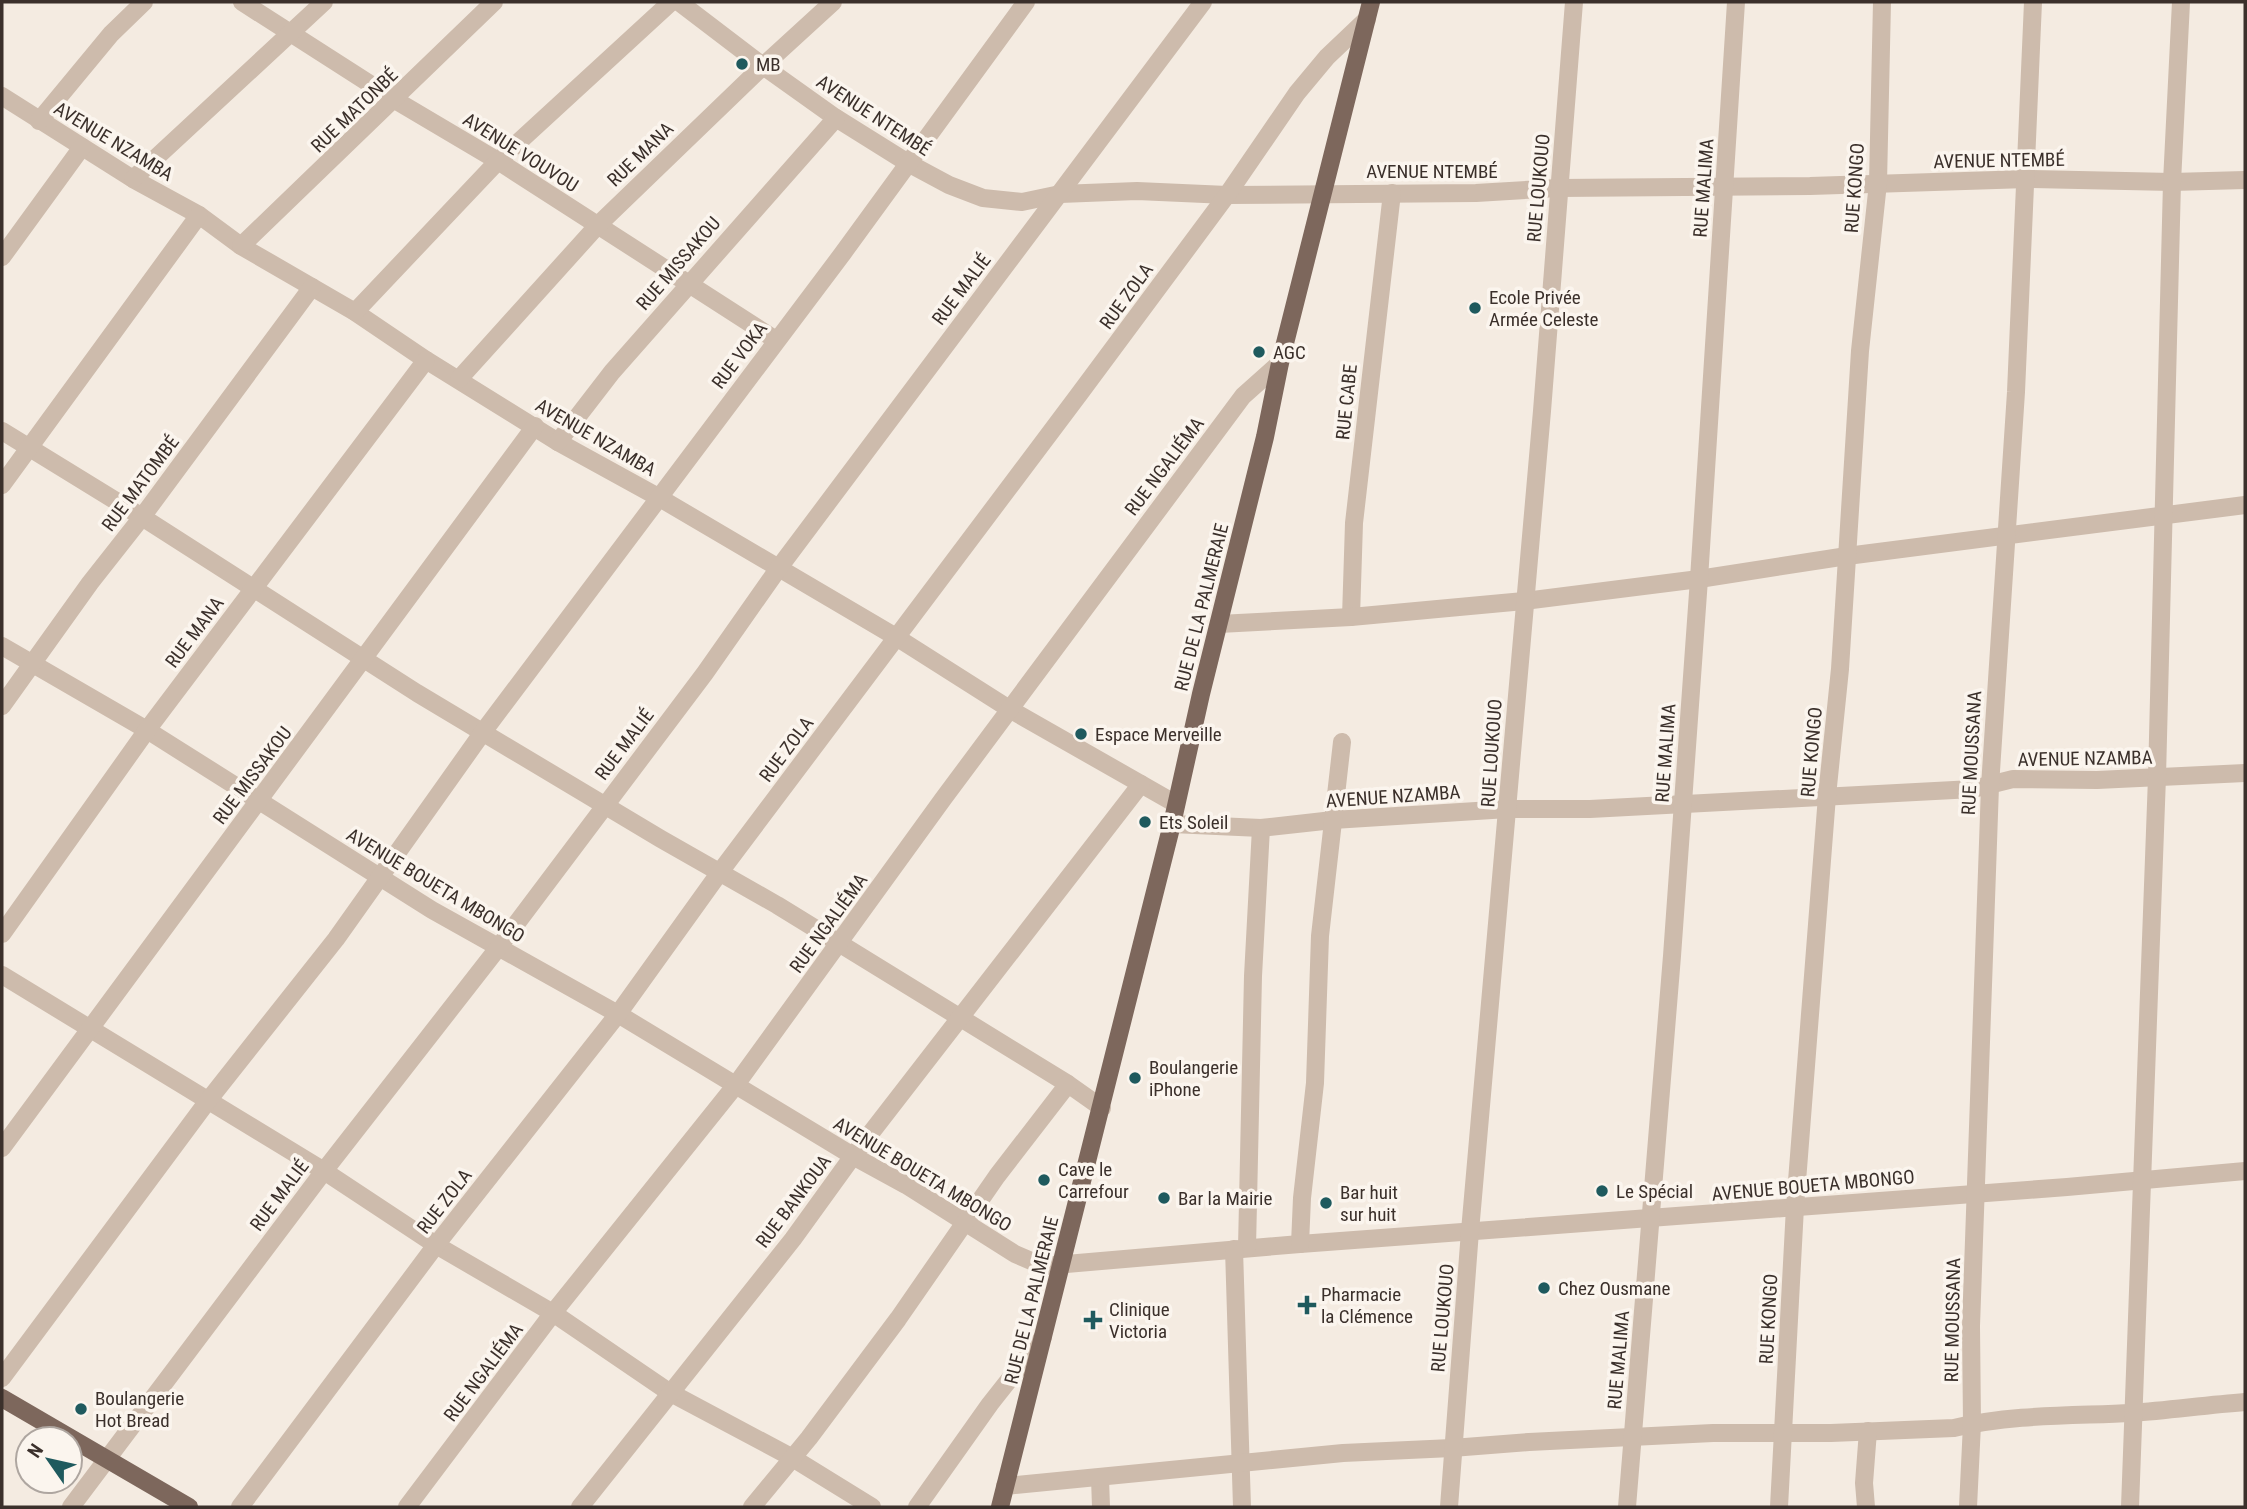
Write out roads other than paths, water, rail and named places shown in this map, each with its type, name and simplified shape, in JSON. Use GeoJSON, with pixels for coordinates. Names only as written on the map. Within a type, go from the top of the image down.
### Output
{"type":"FeatureCollection","features":[{"type":"Feature","properties":{"kind":"main road","name":"RUE DE LA PALMERAIE"},"geometry":{"type":"LineString","coordinates":[[1000,1507],[1102,1108],[1265,437],[1280,363],[1369,10]]}},
{"type":"Feature","properties":{"kind":"main road"},"geometry":{"type":"LineString","coordinates":[[2,1398],[189,1507]]}},
{"type":"Feature","properties":{"kind":"street"},"geometry":{"type":"LineString","coordinates":[[39,121],[111,34],[144,2]]}},
{"type":"Feature","properties":{"kind":"street","name":"AVENUE VOUVOU"},"geometry":{"type":"LineString","coordinates":[[242,2],[395,100],[498,161],[776,340]]}},
{"type":"Feature","properties":{"kind":"street"},"geometry":{"type":"LineString","coordinates":[[133,179],[324,2]]}},
{"type":"Feature","properties":{"kind":"street","name":"RUE MATONBÉ"},"geometry":{"type":"LineString","coordinates":[[241,247],[494,2]]}},
{"type":"Feature","properties":{"kind":"street"},"geometry":{"type":"LineString","coordinates":[[355,312],[498,161],[671,2]]}},
{"type":"Feature","properties":{"kind":"street","name":"AVENUE NTEMBÉ"},"geometry":{"type":"LineString","coordinates":[[679,2],[762,66],[836,118],[908,163],[949,185],[983,198],[1022,201],[1060,194],[1137,191],[1227,195],[1476,193],[1558,188],[1810,186],[2027,179],[2172,182],[2245,180]]}},
{"type":"Feature","properties":{"kind":"street","name":"RUE MANA"},"geometry":{"type":"LineString","coordinates":[[459,379],[598,225],[762,66],[833,2]]}},
{"type":"Feature","properties":{"kind":"street","name":"RUE VOKA"},"geometry":{"type":"LineString","coordinates":[[2,1378],[207,1102],[380,879],[483,732],[1026,2]]}},
{"type":"Feature","properties":{"kind":"street","name":"RUE MALIÉ"},"geometry":{"type":"LineString","coordinates":[[71,1507],[705,673],[778,569],[1203,2]]}},
{"type":"Feature","properties":{"kind":"street","name":"RUE LOUKOUO"},"geometry":{"type":"LineString","coordinates":[[1449,1507],[1574,2]]}},
{"type":"Feature","properties":{"kind":"street","name":"RUE MALIMA"},"geometry":{"type":"LineString","coordinates":[[1628,1507],[1699,579],[1735,2]]}},
{"type":"Feature","properties":{"kind":"street","name":"RUE KONGO"},"geometry":{"type":"LineString","coordinates":[[1779,1507],[1795,1207],[1827,796],[1840,669],[1860,351],[1878,183],[1882,2]]}},
{"type":"Feature","properties":{"kind":"street","name":"RUE MOUSSANA"},"geometry":{"type":"LineString","coordinates":[[1968,1507],[1972,1424],[1971,1326],[1990,786],[2016,392],[2033,2]]}},
{"type":"Feature","properties":{"kind":"street"},"geometry":{"type":"LineString","coordinates":[[2130,1507],[2166,517],[2172,182],[2181,2]]}},
{"type":"Feature","properties":{"kind":"street","name":"RUE ZOLA"},"geometry":{"type":"LineString","coordinates":[[240,1507],[436,1245],[618,1014],[720,873],[1227,195],[1297,93],[1369,10]]}},
{"type":"Feature","properties":{"kind":"street","name":"AVENUE NZAMBA"},"geometry":{"type":"LineString","coordinates":[[2,96],[133,179],[199,215],[241,247],[355,312],[426,360],[558,442],[658,496],[896,637],[1011,710],[1176,804]]}},
{"type":"Feature","properties":{"kind":"street","name":"RUE MISSAKOU"},"geometry":{"type":"LineString","coordinates":[[558,442],[612,372],[836,118]]}},
{"type":"Feature","properties":{"kind":"street"},"geometry":{"type":"LineString","coordinates":[[2,257],[82,147]]}},
{"type":"Feature","properties":{"kind":"street","name":"RUE CABE"},"geometry":{"type":"LineString","coordinates":[[1351,617],[1354,523],[1392,193]]}},
{"type":"Feature","properties":{"kind":"street"},"geometry":{"type":"LineString","coordinates":[[2,485],[199,215]]}},
{"type":"Feature","properties":{"kind":"street","name":"RUE MATOMBÉ"},"geometry":{"type":"LineString","coordinates":[[2,706],[90,583],[312,287]]}},
{"type":"Feature","properties":{"kind":"street","name":"RUE MANA"},"geometry":{"type":"LineString","coordinates":[[2,934],[146,730],[426,360]]}},
{"type":"Feature","properties":{"kind":"street","name":"RUE NGALIÉMA"},"geometry":{"type":"LineString","coordinates":[[408,1507],[553,1313],[735,1086],[943,799],[1243,396],[1280,363]]}},
{"type":"Feature","properties":{"kind":"street","name":"RUE MISSAKOU"},"geometry":{"type":"LineString","coordinates":[[2,1148],[365,660],[535,426]]}},
{"type":"Feature","properties":{"kind":"street"},"geometry":{"type":"LineString","coordinates":[[2,432],[142,517],[365,660],[839,944],[1068,1084],[1102,1108]]}},
{"type":"Feature","properties":{"kind":"street"},"geometry":{"type":"LineString","coordinates":[[1219,624],[1351,617],[1524,601],[2245,505]]}},
{"type":"Feature","properties":{"kind":"street","name":"AVENUE BOUETA MBONGO"},"geometry":{"type":"LineString","coordinates":[[2,646],[146,730],[380,879],[618,1014],[1015,1254],[1043,1266],[2245,1171]]}},
{"type":"Feature","properties":{"kind":"street"},"geometry":{"type":"LineString","coordinates":[[1300,1244],[1302,1198],[1315,1083],[1320,936],[1342,742]]}},
{"type":"Feature","properties":{"kind":"street","name":"AVENUE NZAMBA"},"geometry":{"type":"LineString","coordinates":[[1172,824],[1261,828],[1333,820],[1508,809],[1590,809],[1990,786],[2014,779],[2097,780],[2245,773]]}},
{"type":"Feature","properties":{"kind":"street","name":"RUE BANKOUA"},"geometry":{"type":"LineString","coordinates":[[580,1507],[793,1239],[853,1156],[961,1020],[1141,784]]}},
{"type":"Feature","properties":{"kind":"street"},"geometry":{"type":"LineString","coordinates":[[1242,1507],[1240,1249],[1261,828]]}},
{"type":"Feature","properties":{"kind":"street"},"geometry":{"type":"LineString","coordinates":[[2,975],[324,1171],[436,1245],[553,1313],[669,1392],[791,1457],[872,1507]]}},
{"type":"Feature","properties":{"kind":"street"},"geometry":{"type":"LineString","coordinates":[[752,1507],[809,1438],[898,1319],[997,1176],[1068,1084]]}},
{"type":"Feature","properties":{"kind":"street"},"geometry":{"type":"LineString","coordinates":[[917,1507],[990,1404],[1043,1336]]}},
{"type":"Feature","properties":{"kind":"street"},"geometry":{"type":"LineString","coordinates":[[1005,1486],[1343,1453],[1632,1436],[1954,1428],[2044,1415],[2133,1412],[2245,1402]]}},
{"type":"Feature","properties":{"kind":"street"},"geometry":{"type":"LineString","coordinates":[[1866,1507],[1864,1483],[1868,1431]]}},
{"type":"Feature","properties":{"kind":"street"},"geometry":{"type":"LineString","coordinates":[[1100,1478],[1101,1507]]}},
{"type":"Feature","properties":{"kind":"place","name":"MB"},"geometry":{"type":"Point","coordinates":[742,64]}},
{"type":"Feature","properties":{"kind":"place","name":"Ecole Privée Armée Celeste"},"geometry":{"type":"Point","coordinates":[1475,308]}},
{"type":"Feature","properties":{"kind":"place","name":"AGC"},"geometry":{"type":"Point","coordinates":[1259,352]}},
{"type":"Feature","properties":{"kind":"place","name":"Espace Merveille"},"geometry":{"type":"Point","coordinates":[1081,734]}},
{"type":"Feature","properties":{"kind":"place","name":"Ets Soleil"},"geometry":{"type":"Point","coordinates":[1145,822]}},
{"type":"Feature","properties":{"kind":"place","name":"Boulangerie iPhone"},"geometry":{"type":"Point","coordinates":[1135,1078]}},
{"type":"Feature","properties":{"kind":"place","name":"Cave le Carrefour"},"geometry":{"type":"Point","coordinates":[1044,1180]}},
{"type":"Feature","properties":{"kind":"place","name":"Le Spécial"},"geometry":{"type":"Point","coordinates":[1602,1191]}},
{"type":"Feature","properties":{"kind":"place","name":"Bar la Mairie"},"geometry":{"type":"Point","coordinates":[1164,1198]}},
{"type":"Feature","properties":{"kind":"place","name":"Bar huit sur huit"},"geometry":{"type":"Point","coordinates":[1326,1203]}},
{"type":"Feature","properties":{"kind":"place","name":"Chez Ousmane"},"geometry":{"type":"Point","coordinates":[1544,1288]}},
{"type":"Feature","properties":{"kind":"place","name":"Pharmacie la Clémence"},"geometry":{"type":"Point","coordinates":[1307,1305]}},
{"type":"Feature","properties":{"kind":"place","name":"Clinique Victoria"},"geometry":{"type":"Point","coordinates":[1093,1320]}},
{"type":"Feature","properties":{"kind":"place","name":"Boulangerie Hot Bread"},"geometry":{"type":"Point","coordinates":[81,1409]}}]}
